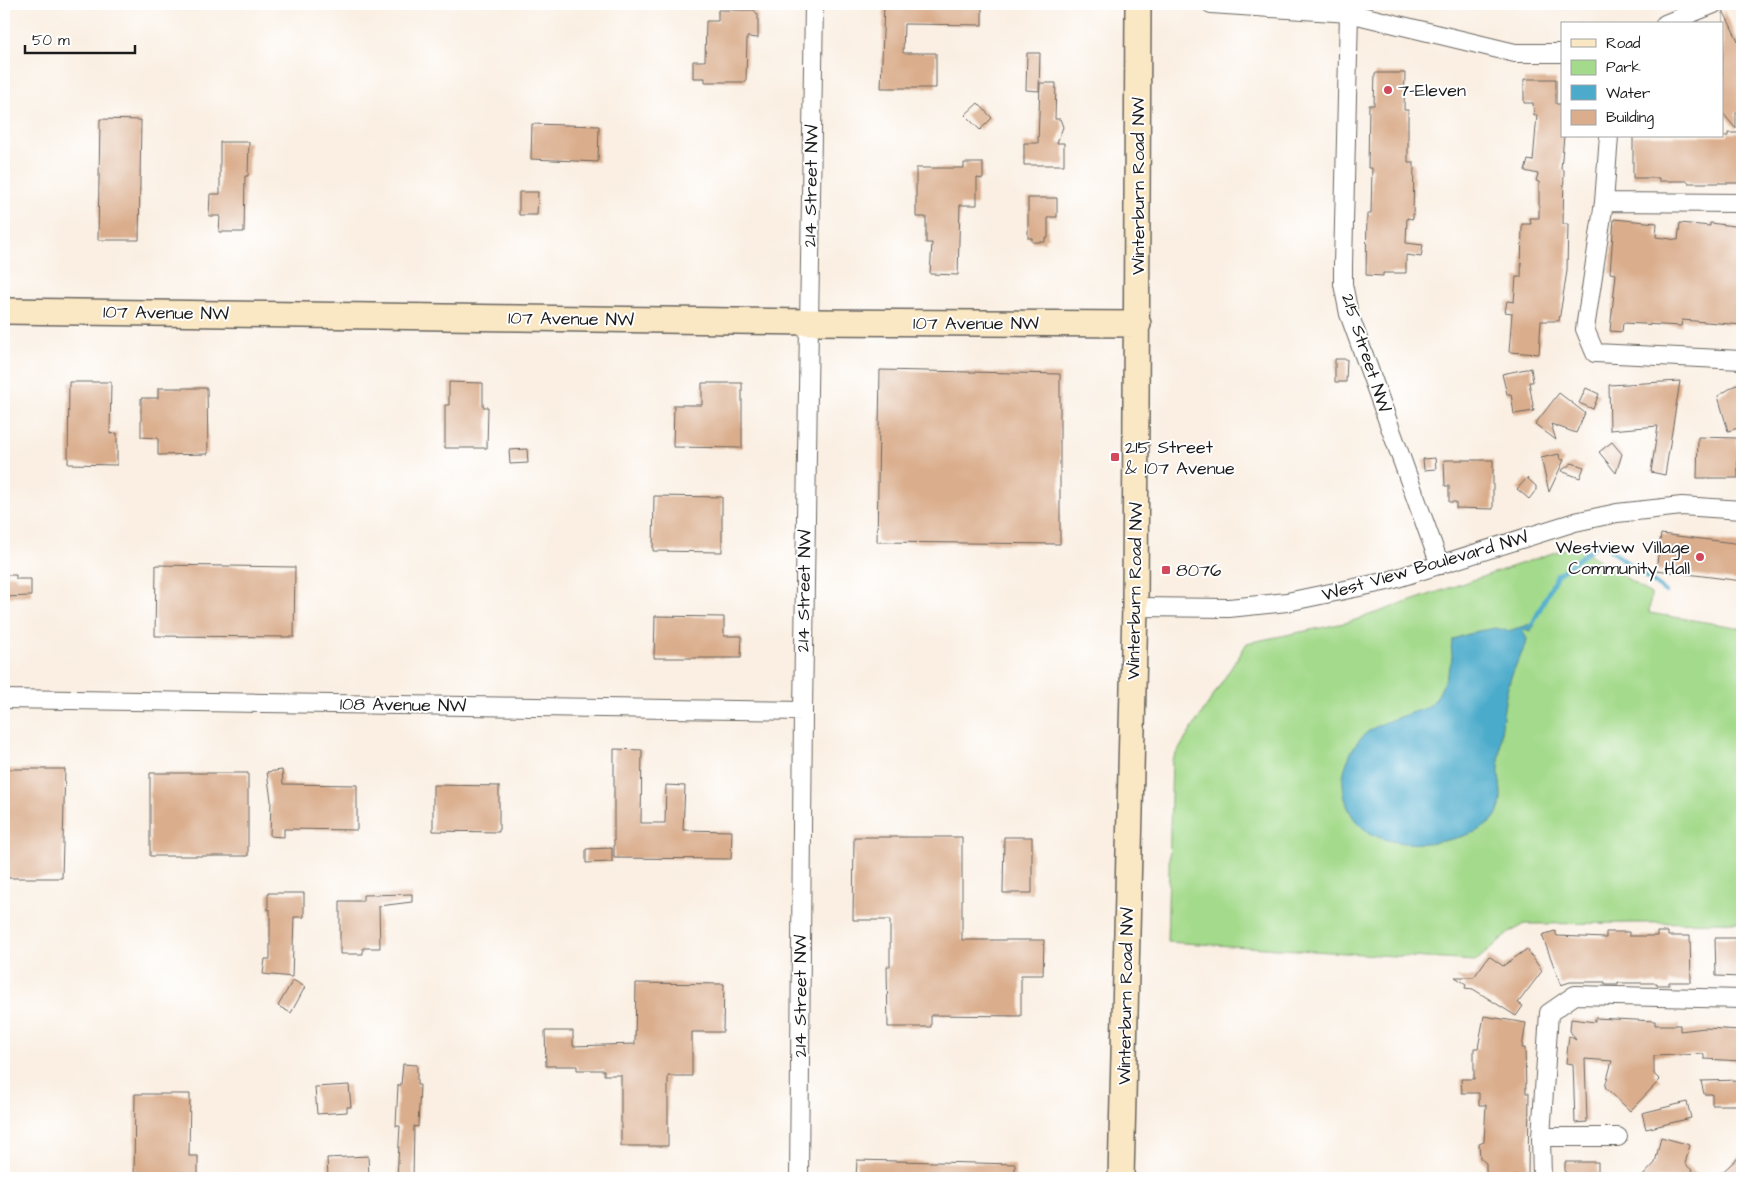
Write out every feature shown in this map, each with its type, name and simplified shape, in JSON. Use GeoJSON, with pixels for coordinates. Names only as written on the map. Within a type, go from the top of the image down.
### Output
{"type":"FeatureCollection","features":[{"type":"Feature","properties":{"kind":"main road","name":"Winterburn Road NW"},"geometry":{"type":"LineString","coordinates":[[1122,1178],[1135,607],[1138,324],[1138,4]]}},
{"type":"Feature","properties":{"kind":"main road","name":"107 Avenue NW"},"geometry":{"type":"LineString","coordinates":[[4,311],[808,322],[1138,324]]}},
{"type":"Feature","properties":{"kind":"street","name":"214 Street NW"},"geometry":{"type":"LineString","coordinates":[[799,1178],[803,711],[814,4]]}},
{"type":"Feature","properties":{"kind":"street"},"geometry":{"type":"LineString","coordinates":[[1211,4],[1349,13],[1506,52],[1539,55],[1561,53]]}},
{"type":"Feature","properties":{"kind":"street"},"geometry":{"type":"LineString","coordinates":[[1670,22],[1714,4]]}},
{"type":"Feature","properties":{"kind":"street","name":"215 Street NW"},"geometry":{"type":"LineString","coordinates":[[1349,13],[1343,265],[1345,298],[1358,342],[1440,565]]}},
{"type":"Feature","properties":{"kind":"street"},"geometry":{"type":"LineString","coordinates":[[1609,138],[1604,202],[1586,328],[1595,353],[1742,360]]}},
{"type":"Feature","properties":{"kind":"street"},"geometry":{"type":"LineString","coordinates":[[1604,202],[1742,203]]}},
{"type":"Feature","properties":{"kind":"street","name":"West View Boulevard NW"},"geometry":{"type":"LineString","coordinates":[[1135,607],[1230,608],[1287,602],[1356,589],[1440,565],[1575,522],[1617,513],[1682,506],[1742,510]]}},
{"type":"Feature","properties":{"kind":"street","name":"108 Avenue NW"},"geometry":{"type":"LineString","coordinates":[[4,699],[803,711]]}},
{"type":"Feature","properties":{"kind":"street"},"geometry":{"type":"LineString","coordinates":[[1542,1178],[1541,1137],[1548,1013],[1575,995],[1742,999]]}},
{"type":"Feature","properties":{"kind":"street"},"geometry":{"type":"LineString","coordinates":[[1541,1137],[1618,1137]]}},
{"type":"Feature","properties":{"kind":"green space"},"geometry":{"type":"Polygon","coordinates":[[[1576,545],[1651,594],[1649,613],[1742,628],[1742,922],[1525,924],[1509,933],[1476,961],[1167,942],[1172,760],[1247,643],[1349,622],[1576,545]]]}},
{"type":"Feature","properties":{"kind":"water"},"geometry":{"type":"Polygon","coordinates":[[[1527,625],[1535,625],[1530,631],[1525,629],[1523,632],[1527,639],[1526,645],[1512,676],[1504,705],[1499,765],[1501,801],[1495,817],[1487,825],[1470,834],[1434,842],[1398,842],[1381,838],[1367,831],[1355,819],[1347,804],[1343,784],[1343,777],[1349,758],[1361,738],[1376,727],[1429,706],[1433,702],[1442,687],[1450,667],[1453,639],[1478,631],[1496,628],[1508,631],[1527,625]]]}},
{"type":"Feature","properties":{"kind":"building"},"geometry":{"type":"Polygon","coordinates":[[[884,4],[982,4],[982,25],[904,24],[903,53],[936,53],[936,88],[881,88],[884,4]]]}},
{"type":"Feature","properties":{"kind":"building"},"geometry":{"type":"Polygon","coordinates":[[[718,10],[754,10],[758,15],[758,38],[747,37],[746,82],[705,82],[705,78],[693,78],[693,61],[705,61],[706,21],[718,21],[718,10]]]}},
{"type":"Feature","properties":{"kind":"building"},"geometry":{"type":"Polygon","coordinates":[[[1723,10],[1742,49],[1742,112],[1736,113],[1736,129],[1724,114],[1723,10]]]}},
{"type":"Feature","properties":{"kind":"building"},"geometry":{"type":"Polygon","coordinates":[[[1027,53],[1040,53],[1039,91],[1026,90],[1027,53]]]}},
{"type":"Feature","properties":{"kind":"building"},"geometry":{"type":"Polygon","coordinates":[[[1375,73],[1405,73],[1404,110],[1408,110],[1408,163],[1414,163],[1413,219],[1407,218],[1406,243],[1423,245],[1421,257],[1406,255],[1406,273],[1383,273],[1383,276],[1366,275],[1367,214],[1371,214],[1372,168],[1368,168],[1369,105],[1374,105],[1375,73]]]}},
{"type":"Feature","properties":{"kind":"building"},"geometry":{"type":"Polygon","coordinates":[[[1524,79],[1556,79],[1556,104],[1561,104],[1561,138],[1564,138],[1561,169],[1564,170],[1563,224],[1568,224],[1567,271],[1559,321],[1541,321],[1539,354],[1509,352],[1512,313],[1505,312],[1507,301],[1514,302],[1516,277],[1521,277],[1522,224],[1531,224],[1530,218],[1539,218],[1539,182],[1536,181],[1538,174],[1525,171],[1528,160],[1533,161],[1537,115],[1534,115],[1533,103],[1524,103],[1524,79]]]}},
{"type":"Feature","properties":{"kind":"building"},"geometry":{"type":"Polygon","coordinates":[[[1040,83],[1056,83],[1055,119],[1060,119],[1063,127],[1057,143],[1064,143],[1064,165],[1024,165],[1024,143],[1038,143],[1040,83]]]}},
{"type":"Feature","properties":{"kind":"building"},"geometry":{"type":"Polygon","coordinates":[[[978,103],[992,118],[980,130],[965,115],[978,103]]]}},
{"type":"Feature","properties":{"kind":"building"},"geometry":{"type":"Polygon","coordinates":[[[100,119],[141,120],[139,240],[98,240],[100,119]]]}},
{"type":"Feature","properties":{"kind":"building"},"geometry":{"type":"Polygon","coordinates":[[[532,124],[599,126],[598,162],[531,159],[532,124]]]}},
{"type":"Feature","properties":{"kind":"building"},"geometry":{"type":"Polygon","coordinates":[[[1728,133],[1742,133],[1742,183],[1688,183],[1688,181],[1659,181],[1659,178],[1633,178],[1633,138],[1724,138],[1724,136],[1728,136],[1728,133]]]}},
{"type":"Feature","properties":{"kind":"building"},"geometry":{"type":"Polygon","coordinates":[[[220,142],[249,142],[248,176],[245,176],[244,232],[219,232],[220,216],[209,216],[210,194],[220,194],[220,142]]]}},
{"type":"Feature","properties":{"kind":"building"},"geometry":{"type":"Polygon","coordinates":[[[964,163],[983,163],[983,179],[977,178],[977,205],[960,205],[958,275],[930,274],[932,243],[926,243],[926,217],[916,217],[916,168],[964,168],[964,163]]]}},
{"type":"Feature","properties":{"kind":"building"},"geometry":{"type":"Polygon","coordinates":[[[519,192],[538,192],[537,215],[519,215],[519,192]]]}},
{"type":"Feature","properties":{"kind":"building"},"geometry":{"type":"Polygon","coordinates":[[[1028,198],[1057,198],[1057,217],[1048,217],[1048,238],[1045,238],[1045,242],[1032,242],[1032,238],[1028,238],[1028,198]]]}},
{"type":"Feature","properties":{"kind":"building"},"geometry":{"type":"Polygon","coordinates":[[[1614,219],[1657,223],[1656,237],[1678,240],[1680,223],[1710,226],[1710,223],[1742,227],[1742,325],[1682,320],[1681,326],[1623,323],[1622,332],[1610,331],[1616,274],[1610,273],[1614,219]]]}},
{"type":"Feature","properties":{"kind":"building"},"geometry":{"type":"Polygon","coordinates":[[[1335,359],[1347,359],[1346,382],[1335,382],[1335,359]]]}},
{"type":"Feature","properties":{"kind":"building"},"geometry":{"type":"Polygon","coordinates":[[[1531,368],[1533,382],[1529,382],[1534,411],[1514,414],[1511,394],[1507,394],[1502,374],[1531,368]]]}},
{"type":"Feature","properties":{"kind":"building"},"geometry":{"type":"Polygon","coordinates":[[[880,370],[1060,374],[1060,544],[877,542],[880,370]]]}},
{"type":"Feature","properties":{"kind":"building"},"geometry":{"type":"Polygon","coordinates":[[[1680,381],[1665,475],[1651,472],[1658,426],[1610,430],[1609,385],[1680,381]]]}},
{"type":"Feature","properties":{"kind":"building"},"geometry":{"type":"Polygon","coordinates":[[[1742,381],[1742,427],[1728,431],[1718,396],[1742,381]]]}},
{"type":"Feature","properties":{"kind":"building"},"geometry":{"type":"Polygon","coordinates":[[[69,382],[111,382],[110,434],[117,433],[117,465],[68,464],[69,382]]]}},
{"type":"Feature","properties":{"kind":"building"},"geometry":{"type":"Polygon","coordinates":[[[449,382],[483,383],[483,407],[488,407],[487,448],[445,448],[445,405],[449,405],[449,382]]]}},
{"type":"Feature","properties":{"kind":"building"},"geometry":{"type":"Polygon","coordinates":[[[702,383],[742,383],[742,448],[673,447],[674,405],[702,405],[702,383]]]}},
{"type":"Feature","properties":{"kind":"building"},"geometry":{"type":"Polygon","coordinates":[[[158,388],[207,388],[208,454],[158,455],[158,438],[141,437],[141,398],[158,398],[158,388]]]}},
{"type":"Feature","properties":{"kind":"building"},"geometry":{"type":"Polygon","coordinates":[[[1586,388],[1599,394],[1593,409],[1579,403],[1586,388]]]}},
{"type":"Feature","properties":{"kind":"building"},"geometry":{"type":"Polygon","coordinates":[[[1559,393],[1585,413],[1576,433],[1551,424],[1556,440],[1535,424],[1559,393]]]}},
{"type":"Feature","properties":{"kind":"building"},"geometry":{"type":"Polygon","coordinates":[[[1698,437],[1737,438],[1738,478],[1697,478],[1698,437]]]}},
{"type":"Feature","properties":{"kind":"building"},"geometry":{"type":"Polygon","coordinates":[[[1612,442],[1622,454],[1616,473],[1599,452],[1612,442]]]}},
{"type":"Feature","properties":{"kind":"building"},"geometry":{"type":"Polygon","coordinates":[[[527,449],[528,463],[510,464],[509,450],[527,449]]]}},
{"type":"Feature","properties":{"kind":"building"},"geometry":{"type":"Polygon","coordinates":[[[1559,454],[1560,459],[1564,460],[1549,492],[1541,458],[1559,454]]]}},
{"type":"Feature","properties":{"kind":"building"},"geometry":{"type":"Polygon","coordinates":[[[1435,458],[1436,469],[1424,470],[1423,459],[1435,458]]]}},
{"type":"Feature","properties":{"kind":"building"},"geometry":{"type":"Polygon","coordinates":[[[1444,460],[1493,460],[1493,509],[1456,508],[1456,502],[1449,502],[1449,486],[1445,486],[1444,460]]]}},
{"type":"Feature","properties":{"kind":"building"},"geometry":{"type":"Polygon","coordinates":[[[1572,463],[1584,467],[1580,478],[1561,471],[1572,463]]]}},
{"type":"Feature","properties":{"kind":"building"},"geometry":{"type":"Polygon","coordinates":[[[1527,478],[1536,486],[1536,490],[1529,499],[1517,489],[1527,478]]]}},
{"type":"Feature","properties":{"kind":"building"},"geometry":{"type":"Polygon","coordinates":[[[654,496],[722,497],[722,552],[653,551],[654,496]]]}},
{"type":"Feature","properties":{"kind":"building","name":"Westview Village Community Hall"},"geometry":{"type":"Polygon","coordinates":[[[1661,534],[1742,544],[1742,581],[1656,570],[1661,534]]]}},
{"type":"Feature","properties":{"kind":"building"},"geometry":{"type":"Polygon","coordinates":[[[156,565],[295,567],[294,637],[155,636],[156,565]]]}},
{"type":"Feature","properties":{"kind":"building"},"geometry":{"type":"Polygon","coordinates":[[[4,575],[16,575],[16,579],[31,579],[31,596],[4,597],[4,575]]]}},
{"type":"Feature","properties":{"kind":"building"},"geometry":{"type":"Polygon","coordinates":[[[655,616],[724,617],[724,636],[742,636],[741,658],[654,658],[655,616]]]}},
{"type":"Feature","properties":{"kind":"building"},"geometry":{"type":"Polygon","coordinates":[[[614,749],[642,750],[641,823],[665,823],[666,785],[685,786],[683,830],[732,831],[731,859],[614,858],[614,749]]]}},
{"type":"Feature","properties":{"kind":"building"},"geometry":{"type":"Polygon","coordinates":[[[7,769],[65,769],[62,878],[7,878],[7,769]]]}},
{"type":"Feature","properties":{"kind":"building"},"geometry":{"type":"Polygon","coordinates":[[[282,770],[283,784],[357,785],[357,830],[284,829],[284,837],[270,836],[271,800],[267,772],[282,770]]]}},
{"type":"Feature","properties":{"kind":"building"},"geometry":{"type":"Polygon","coordinates":[[[150,773],[248,773],[248,856],[150,856],[150,773]]]}},
{"type":"Feature","properties":{"kind":"building"},"geometry":{"type":"Polygon","coordinates":[[[433,785],[499,786],[499,832],[433,831],[433,785]]]}},
{"type":"Feature","properties":{"kind":"building"},"geometry":{"type":"Polygon","coordinates":[[[854,837],[962,837],[962,940],[1044,940],[1043,975],[1021,975],[1021,1016],[931,1015],[931,1027],[888,1027],[887,966],[890,966],[890,920],[853,920],[854,837]]]}},
{"type":"Feature","properties":{"kind":"building"},"geometry":{"type":"Polygon","coordinates":[[[1004,837],[1032,837],[1032,893],[1003,893],[1004,837]]]}},
{"type":"Feature","properties":{"kind":"building"},"geometry":{"type":"Polygon","coordinates":[[[612,848],[612,862],[586,863],[586,849],[612,848]]]}},
{"type":"Feature","properties":{"kind":"building"},"geometry":{"type":"Polygon","coordinates":[[[268,893],[304,893],[304,917],[294,917],[292,977],[263,974],[265,959],[270,959],[270,909],[268,910],[268,893]]]}},
{"type":"Feature","properties":{"kind":"building"},"geometry":{"type":"Polygon","coordinates":[[[412,894],[412,902],[379,906],[380,948],[363,948],[363,954],[340,954],[340,901],[363,901],[363,895],[412,894]]]}},
{"type":"Feature","properties":{"kind":"building"},"geometry":{"type":"Polygon","coordinates":[[[1555,931],[1557,936],[1606,938],[1606,932],[1629,932],[1629,936],[1657,936],[1657,932],[1668,932],[1668,936],[1690,936],[1691,982],[1669,982],[1669,985],[1657,985],[1657,983],[1618,983],[1618,985],[1605,985],[1605,982],[1570,982],[1561,985],[1542,935],[1555,931]]]}},
{"type":"Feature","properties":{"kind":"building"},"geometry":{"type":"Polygon","coordinates":[[[1715,938],[1742,938],[1742,977],[1716,976],[1715,938]]]}},
{"type":"Feature","properties":{"kind":"building"},"geometry":{"type":"Polygon","coordinates":[[[1527,949],[1542,971],[1518,1003],[1523,1006],[1516,1016],[1473,989],[1465,988],[1466,984],[1455,977],[1474,977],[1489,956],[1503,966],[1527,949]]]}},
{"type":"Feature","properties":{"kind":"building"},"geometry":{"type":"Polygon","coordinates":[[[293,980],[305,987],[291,1013],[278,1006],[293,980]]]}},
{"type":"Feature","properties":{"kind":"building"},"geometry":{"type":"Polygon","coordinates":[[[636,983],[724,984],[723,1032],[692,1032],[692,1076],[668,1076],[668,1146],[621,1146],[621,1075],[604,1075],[604,1070],[577,1070],[577,1066],[546,1066],[545,1031],[573,1031],[573,1046],[635,1044],[636,983]]]}},
{"type":"Feature","properties":{"kind":"building"},"geometry":{"type":"Polygon","coordinates":[[[1484,1016],[1526,1023],[1522,1048],[1525,1048],[1526,1093],[1529,1093],[1528,1176],[1513,1176],[1513,1178],[1486,1176],[1486,1163],[1480,1158],[1479,1144],[1484,1142],[1486,1105],[1479,1105],[1479,1093],[1462,1093],[1461,1079],[1474,1079],[1474,1048],[1478,1048],[1484,1016]]]}},
{"type":"Feature","properties":{"kind":"building"},"geometry":{"type":"Polygon","coordinates":[[[1595,1018],[1655,1021],[1655,1025],[1680,1025],[1680,1031],[1705,1028],[1742,1030],[1742,1061],[1704,1059],[1704,1054],[1654,1056],[1654,1074],[1660,1080],[1630,1111],[1605,1087],[1612,1061],[1585,1059],[1587,1122],[1575,1123],[1573,1064],[1566,1063],[1569,1036],[1576,1040],[1570,1031],[1571,1019],[1595,1022],[1595,1018]]]}},
{"type":"Feature","properties":{"kind":"building"},"geometry":{"type":"Polygon","coordinates":[[[403,1064],[417,1065],[417,1085],[420,1085],[418,1127],[414,1126],[413,1178],[397,1178],[400,1126],[396,1126],[398,1085],[401,1085],[403,1064]]]}},
{"type":"Feature","properties":{"kind":"building"},"geometry":{"type":"Polygon","coordinates":[[[1742,1080],[1742,1105],[1712,1105],[1712,1094],[1704,1094],[1701,1081],[1742,1080]]]}},
{"type":"Feature","properties":{"kind":"building"},"geometry":{"type":"Polygon","coordinates":[[[349,1085],[351,1107],[347,1107],[347,1112],[317,1114],[315,1087],[349,1085]]]}},
{"type":"Feature","properties":{"kind":"building"},"geometry":{"type":"Polygon","coordinates":[[[135,1094],[190,1094],[189,1156],[198,1156],[198,1178],[134,1178],[135,1094]]]}},
{"type":"Feature","properties":{"kind":"building"},"geometry":{"type":"Polygon","coordinates":[[[1687,1102],[1691,1118],[1646,1129],[1642,1113],[1687,1102]]]}},
{"type":"Feature","properties":{"kind":"building"},"geometry":{"type":"Polygon","coordinates":[[[1661,1137],[1690,1145],[1685,1164],[1701,1178],[1641,1178],[1655,1163],[1661,1137]]]}},
{"type":"Feature","properties":{"kind":"building"},"geometry":{"type":"Polygon","coordinates":[[[1742,1154],[1742,1178],[1716,1178],[1742,1154]]]}},
{"type":"Feature","properties":{"kind":"building"},"geometry":{"type":"Polygon","coordinates":[[[368,1156],[369,1178],[328,1178],[327,1158],[368,1156]]]}},
{"type":"Feature","properties":{"kind":"building"},"geometry":{"type":"Polygon","coordinates":[[[857,1160],[1015,1164],[1015,1178],[856,1178],[857,1160]]]}},
{"type":"Feature","properties":{"kind":"building"},"geometry":{"type":"Polygon","coordinates":[[[1565,1162],[1598,1162],[1598,1178],[1565,1178],[1565,1162]]]}},
{"type":"Feature","properties":{"kind":"waterway"},"geometry":{"type":"LineString","coordinates":[[1532,625],[1557,575],[1600,542],[1666,592]]}},
{"type":"Feature","properties":{"kind":"place","name":"7-Eleven"},"geometry":{"type":"Point","coordinates":[1388,90]}},
{"type":"Feature","properties":{"kind":"place","name":"215 Street & 107 Avenue"},"geometry":{"type":"Point","coordinates":[1115,457]}},
{"type":"Feature","properties":{"kind":"place","name":"Westview Village Community Hall"},"geometry":{"type":"Point","coordinates":[1700,557]}},
{"type":"Feature","properties":{"kind":"place","name":"8076"},"geometry":{"type":"Point","coordinates":[1166,570]}}]}
